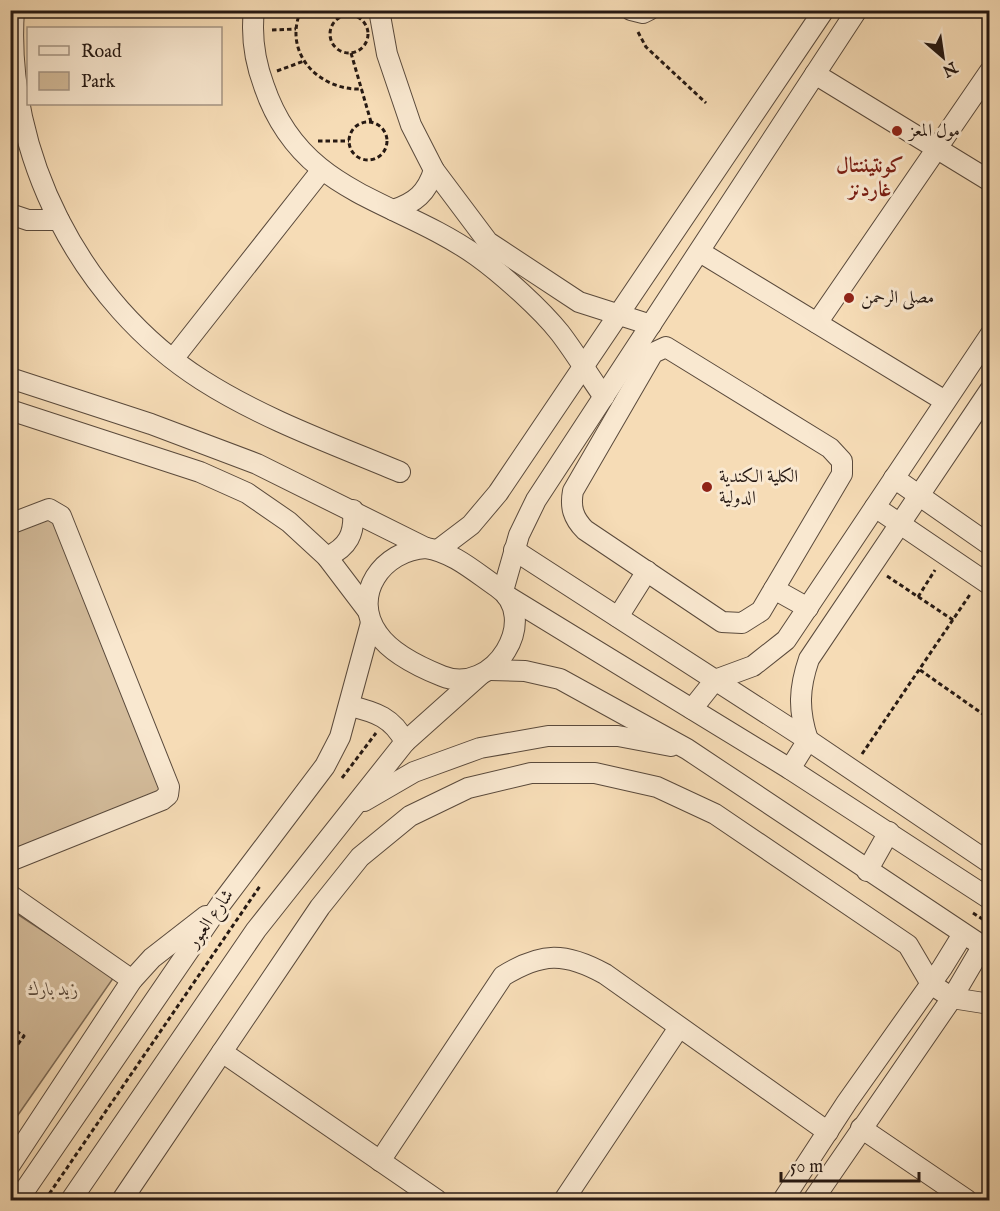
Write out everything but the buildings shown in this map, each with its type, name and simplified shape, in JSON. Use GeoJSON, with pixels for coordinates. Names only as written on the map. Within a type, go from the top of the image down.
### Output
{"type":"FeatureCollection","features":[{"type":"Feature","properties":{"kind":"street"},"geometry":{"type":"LineString","coordinates":[[14,10],[14,92],[30,149],[59,220],[107,293],[138,328],[199,378],[257,411],[400,472]]}},
{"type":"Feature","properties":{"kind":"street"},"geometry":{"type":"LineString","coordinates":[[379,10],[387,54],[399,94],[434,170],[483,249],[559,332],[604,397]]}},
{"type":"Feature","properties":{"kind":"street"},"geometry":{"type":"LineString","coordinates":[[370,617],[370,587],[382,566],[402,552],[432,549],[486,510],[824,10]]}},
{"type":"Feature","properties":{"kind":"street"},"geometry":{"type":"LineString","coordinates":[[71,1200],[256,930],[353,807],[405,742],[507,651],[512,639],[514,615],[505,593],[514,550],[536,500],[857,10]]}},
{"type":"Feature","properties":{"kind":"street"},"geometry":{"type":"LineString","coordinates":[[253,17],[256,65],[270,105],[292,140],[321,171],[393,210],[483,249],[598,310],[651,325]]}},
{"type":"Feature","properties":{"kind":"street"},"geometry":{"type":"LineString","coordinates":[[817,323],[990,71]]}},
{"type":"Feature","properties":{"kind":"street"},"geometry":{"type":"LineString","coordinates":[[815,74],[990,181]]}},
{"type":"Feature","properties":{"kind":"street"},"geometry":{"type":"LineString","coordinates":[[393,210],[407,206],[420,197],[429,185],[434,170]]}},
{"type":"Feature","properties":{"kind":"street"},"geometry":{"type":"LineString","coordinates":[[173,359],[321,171]]}},
{"type":"Feature","properties":{"kind":"street"},"geometry":{"type":"LineString","coordinates":[[10,213],[28,220],[59,220]]}},
{"type":"Feature","properties":{"kind":"street"},"geometry":{"type":"LineString","coordinates":[[699,252],[945,401]]}},
{"type":"Feature","properties":{"kind":"street"},"geometry":{"type":"LineString","coordinates":[[693,709],[715,680],[734,675],[769,656],[786,640],[990,334]]}},
{"type":"Feature","properties":{"kind":"street"},"geometry":{"type":"LineString","coordinates":[[666,347],[673,349],[830,448],[842,461],[842,474],[761,611],[753,618],[731,623],[722,622],[585,530],[573,514],[570,503],[573,490],[589,463],[653,353],[666,347]]}},
{"type":"Feature","properties":{"kind":"street"},"geometry":{"type":"LineString","coordinates":[[10,378],[89,402],[207,444],[306,486],[432,549],[790,769],[990,899]]}},
{"type":"Feature","properties":{"kind":"street"},"geometry":{"type":"LineString","coordinates":[[808,740],[801,721],[799,701],[801,681],[809,659],[990,390]]}},
{"type":"Feature","properties":{"kind":"street"},"geometry":{"type":"LineString","coordinates":[[10,410],[200,472],[247,493],[290,522],[327,557],[370,617],[385,643],[443,677],[468,678],[485,672],[525,671],[560,679],[687,749],[986,949],[813,1200]]}},
{"type":"Feature","properties":{"kind":"street"},"geometry":{"type":"LineString","coordinates":[[568,451],[589,463]]}},
{"type":"Feature","properties":{"kind":"street"},"geometry":{"type":"LineString","coordinates":[[894,478],[990,545]]}},
{"type":"Feature","properties":{"kind":"street"},"geometry":{"type":"LineString","coordinates":[[874,507],[985,582]]}},
{"type":"Feature","properties":{"kind":"street"},"geometry":{"type":"LineString","coordinates":[[10,524],[49,509],[61,516],[169,787],[168,795],[162,800],[10,861]]}},
{"type":"Feature","properties":{"kind":"street"},"geometry":{"type":"LineString","coordinates":[[327,557],[340,551],[350,539],[354,525],[353,510]]}},
{"type":"Feature","properties":{"kind":"street"},"geometry":{"type":"LineString","coordinates":[[514,550],[808,740],[990,863]]}},
{"type":"Feature","properties":{"kind":"street"},"geometry":{"type":"LineString","coordinates":[[618,617],[646,571]]}},
{"type":"Feature","properties":{"kind":"street"},"geometry":{"type":"LineString","coordinates":[[774,589],[808,608]]}},
{"type":"Feature","properties":{"kind":"street","name":"شارع العبور"},"geometry":{"type":"LineString","coordinates":[[18,1200],[220,905],[325,766],[340,737],[350,706],[370,617]]}},
{"type":"Feature","properties":{"kind":"street"},"geometry":{"type":"LineString","coordinates":[[350,706],[387,717],[398,728],[405,742]]}},
{"type":"Feature","properties":{"kind":"street"},"geometry":{"type":"LineString","coordinates":[[353,807],[414,772],[480,748],[537,738],[618,736],[687,749]]}},
{"type":"Feature","properties":{"kind":"street"},"geometry":{"type":"LineString","coordinates":[[790,769],[808,740]]}},
{"type":"Feature","properties":{"kind":"street"},"geometry":{"type":"LineString","coordinates":[[122,1200],[321,907],[360,857],[410,816],[468,788],[531,773],[595,773],[616,777],[657,787],[715,814],[908,945],[931,984],[952,998],[990,1004]]}},
{"type":"Feature","properties":{"kind":"street"},"geometry":{"type":"LineString","coordinates":[[867,871],[889,832]]}},
{"type":"Feature","properties":{"kind":"street"},"geometry":{"type":"LineString","coordinates":[[10,895],[132,980]]}},
{"type":"Feature","properties":{"kind":"street"},"geometry":{"type":"LineString","coordinates":[[11,1161],[132,980],[152,958],[220,905]]}},
{"type":"Feature","properties":{"kind":"street"},"geometry":{"type":"LineString","coordinates":[[783,1200],[847,1102],[931,984],[963,934]]}},
{"type":"Feature","properties":{"kind":"street"},"geometry":{"type":"LineString","coordinates":[[380,1161],[487,998],[504,976],[527,962],[554,956],[581,961],[604,975],[826,1136],[844,1154]]}},
{"type":"Feature","properties":{"kind":"street"},"geometry":{"type":"LineString","coordinates":[[564,1200],[678,1029]]}},
{"type":"Feature","properties":{"kind":"street"},"geometry":{"type":"LineString","coordinates":[[222,1052],[437,1200]]}},
{"type":"Feature","properties":{"kind":"street"},"geometry":{"type":"LineString","coordinates":[[847,1102],[865,1122],[967,1200]]}},
{"type":"Feature","properties":{"kind":"path"},"geometry":{"type":"LineString","coordinates":[[302,10],[296,29],[304,61],[323,81],[335,87],[362,89]]}},
{"type":"Feature","properties":{"kind":"path"},"geometry":{"type":"LineString","coordinates":[[639,11],[636,25],[646,47],[706,103]]}},
{"type":"Feature","properties":{"kind":"path"},"geometry":{"type":"LineString","coordinates":[[345,13],[364,21],[369,34],[364,47],[351,53],[339,50],[331,40],[331,27],[345,13]]}},
{"type":"Feature","properties":{"kind":"path"},"geometry":{"type":"LineString","coordinates":[[253,17],[282,31],[296,29]]}},
{"type":"Feature","properties":{"kind":"path"},"geometry":{"type":"LineString","coordinates":[[351,53],[371,122],[384,129],[388,143],[381,155],[368,160],[354,154],[349,141],[356,126],[371,122]]}},
{"type":"Feature","properties":{"kind":"path"},"geometry":{"type":"LineString","coordinates":[[262,81],[289,65],[304,61]]}},
{"type":"Feature","properties":{"kind":"path"},"geometry":{"type":"LineString","coordinates":[[918,597],[944,555]]}},
{"type":"Feature","properties":{"kind":"path"},"geometry":{"type":"LineString","coordinates":[[872,566],[953,620]]}},
{"type":"Feature","properties":{"kind":"path"},"geometry":{"type":"LineString","coordinates":[[860,757],[953,620],[985,582]]}},
{"type":"Feature","properties":{"kind":"path"},"geometry":{"type":"LineString","coordinates":[[920,670],[990,719]]}},
{"type":"Feature","properties":{"kind":"path"},"geometry":{"type":"LineString","coordinates":[[336,784],[378,729]]}},
{"type":"Feature","properties":{"kind":"path"},"geometry":{"type":"LineString","coordinates":[[984,838],[990,830]]}},
{"type":"Feature","properties":{"kind":"path"},"geometry":{"type":"LineString","coordinates":[[39,1200],[260,882],[45,1200]]}},
{"type":"Feature","properties":{"kind":"path"},"geometry":{"type":"LineString","coordinates":[[10,1055],[24,1036],[12,1028],[17,1022]]}},
{"type":"Feature","properties":{"kind":"green space"},"geometry":{"type":"Polygon","coordinates":[[[54,517],[164,791],[11,853],[11,534],[54,517]]]}},
{"type":"Feature","properties":{"kind":"green space","name":"زيد بارك"},"geometry":{"type":"Polygon","coordinates":[[[11,910],[114,977],[11,1125],[11,910]]]}},
{"type":"Feature","properties":{"kind":"place","name":"مول المعز"},"geometry":{"type":"Point","coordinates":[897,131]}},
{"type":"Feature","properties":{"kind":"place","name":"مصلى الرحمن"},"geometry":{"type":"Point","coordinates":[849,298]}},
{"type":"Feature","properties":{"kind":"place","name":"الكلية الكندية الدولية"},"geometry":{"type":"Point","coordinates":[707,487]}},
{"type":"Feature","properties":{"kind":"district","name":"كونتيننتال غاردنز"},"geometry":{"type":"Point","coordinates":[870,178]}}]}
